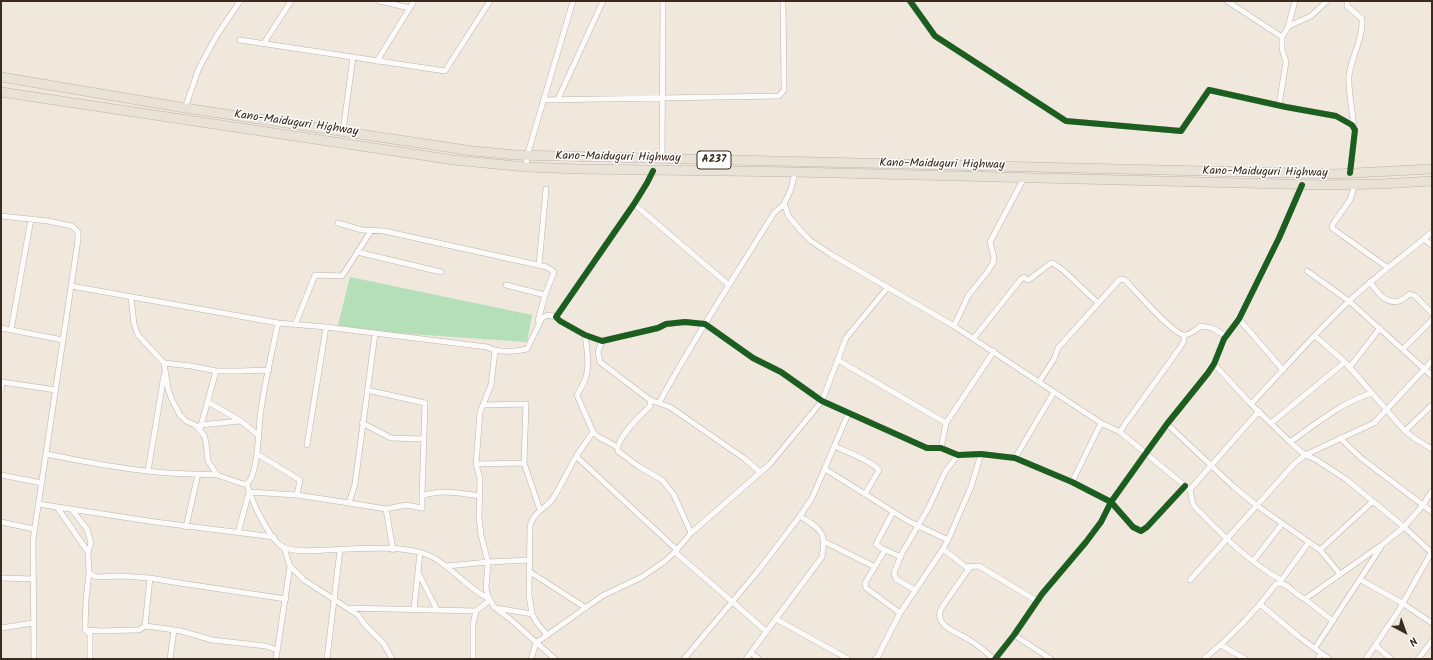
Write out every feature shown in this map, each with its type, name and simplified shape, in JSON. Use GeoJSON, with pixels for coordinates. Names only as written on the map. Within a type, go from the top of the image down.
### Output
{"type":"FeatureCollection","features":[{"type":"Feature","properties":{"kind":"highway","name":"Kano-Maiduguri Highway"},"geometry":{"type":"LineString","coordinates":[[1,77],[185,108],[473,151],[527,156],[1335,174],[1432,169]]}},
{"type":"Feature","properties":{"kind":"highway","name":"Kano-Maiduguri Highway"},"geometry":{"type":"LineString","coordinates":[[1,92],[454,160],[526,167],[580,170],[795,172],[1302,185],[1380,184],[1432,181]]}},
{"type":"Feature","properties":{"kind":"street"},"geometry":{"type":"LineString","coordinates":[[185,108],[199,68],[217,35],[240,1]]}},
{"type":"Feature","properties":{"kind":"street"},"geometry":{"type":"LineString","coordinates":[[264,43],[291,1]]}},
{"type":"Feature","properties":{"kind":"street"},"geometry":{"type":"LineString","coordinates":[[379,1],[410,8]]}},
{"type":"Feature","properties":{"kind":"street"},"geometry":{"type":"LineString","coordinates":[[376,61],[414,1]]}},
{"type":"Feature","properties":{"kind":"street"},"geometry":{"type":"LineString","coordinates":[[240,40],[445,71],[490,1]]}},
{"type":"Feature","properties":{"kind":"street"},"geometry":{"type":"LineString","coordinates":[[526,167],[527,156],[573,1]]}},
{"type":"Feature","properties":{"kind":"street"},"geometry":{"type":"LineString","coordinates":[[558,99],[603,1]]}},
{"type":"Feature","properties":{"kind":"street"},"geometry":{"type":"LineString","coordinates":[[662,159],[663,1]]}},
{"type":"Feature","properties":{"kind":"street"},"geometry":{"type":"LineString","coordinates":[[543,100],[779,96],[784,90],[783,1]]}},
{"type":"Feature","properties":{"kind":"street"},"geometry":{"type":"LineString","coordinates":[[910,1],[935,36],[1066,121],[1181,131],[1209,90],[1336,116],[1352,125],[1355,130]]}},
{"type":"Feature","properties":{"kind":"street"},"geometry":{"type":"LineString","coordinates":[[1227,1],[1282,37]]}},
{"type":"Feature","properties":{"kind":"street"},"geometry":{"type":"LineString","coordinates":[[1288,28],[1295,1]]}},
{"type":"Feature","properties":{"kind":"street"},"geometry":{"type":"LineString","coordinates":[[1279,105],[1286,62],[1282,50],[1282,37],[1288,28],[1293,24],[1311,16],[1327,1]]}},
{"type":"Feature","properties":{"kind":"street"},"geometry":{"type":"LineString","coordinates":[[1347,1],[1347,6],[1362,19],[1359,44],[1349,77],[1355,130],[1350,173]]}},
{"type":"Feature","properties":{"kind":"street"},"geometry":{"type":"LineString","coordinates":[[343,131],[353,57]]}},
{"type":"Feature","properties":{"kind":"street"},"geometry":{"type":"LineString","coordinates":[[556,317],[634,204],[653,171]]}},
{"type":"Feature","properties":{"kind":"street"},"geometry":{"type":"LineString","coordinates":[[659,403],[677,370],[774,213],[784,204],[791,190],[795,172]]}},
{"type":"Feature","properties":{"kind":"street"},"geometry":{"type":"LineString","coordinates":[[954,326],[968,296],[988,272],[993,263],[994,258],[990,242],[1024,178]]}},
{"type":"Feature","properties":{"kind":"street"},"geometry":{"type":"LineString","coordinates":[[1356,184],[1350,200],[1333,224],[1332,228],[1388,268]]}},
{"type":"Feature","properties":{"kind":"street"},"geometry":{"type":"LineString","coordinates":[[970,567],[942,607],[938,614],[939,619],[948,629],[970,639],[994,659],[1014,635],[1037,601],[1100,522],[1111,502],[1166,424],[1196,389],[1214,364],[1226,336],[1239,319],[1279,238],[1302,185]]}},
{"type":"Feature","properties":{"kind":"street"},"geometry":{"type":"LineString","coordinates":[[538,265],[546,189]]}},
{"type":"Feature","properties":{"kind":"street"},"geometry":{"type":"LineString","coordinates":[[634,204],[729,285]]}},
{"type":"Feature","properties":{"kind":"street"},"geometry":{"type":"LineString","coordinates":[[784,204],[789,217],[802,232],[832,255],[917,303],[974,338],[1101,423],[1120,432],[1190,490],[1193,504],[1227,540],[1333,622]]}},
{"type":"Feature","properties":{"kind":"street"},"geometry":{"type":"LineString","coordinates":[[1,216],[31,219],[72,226],[78,232],[56,390],[32,540],[34,659]]}},
{"type":"Feature","properties":{"kind":"street"},"geometry":{"type":"LineString","coordinates":[[11,330],[31,219]]}},
{"type":"Feature","properties":{"kind":"street"},"geometry":{"type":"LineString","coordinates":[[338,223],[362,230],[384,232],[547,267],[554,272],[545,295],[537,328]]}},
{"type":"Feature","properties":{"kind":"street"},"geometry":{"type":"LineString","coordinates":[[295,324],[315,275],[342,276],[371,231]]}},
{"type":"Feature","properties":{"kind":"street"},"geometry":{"type":"LineString","coordinates":[[1252,404],[1349,301],[1432,232]]}},
{"type":"Feature","properties":{"kind":"street"},"geometry":{"type":"LineString","coordinates":[[1424,239],[1432,245]]}},
{"type":"Feature","properties":{"kind":"street"},"geometry":{"type":"LineString","coordinates":[[357,252],[441,272]]}},
{"type":"Feature","properties":{"kind":"street"},"geometry":{"type":"LineString","coordinates":[[974,338],[1021,279],[1030,279],[1051,263],[1064,271],[1098,303]]}},
{"type":"Feature","properties":{"kind":"street"},"geometry":{"type":"LineString","coordinates":[[1307,272],[1349,301],[1404,349],[1432,376]]}},
{"type":"Feature","properties":{"kind":"street"},"geometry":{"type":"LineString","coordinates":[[1039,382],[1054,359],[1055,352],[1058,348],[1090,314],[1098,303],[1120,280],[1123,279],[1181,335],[1184,335],[1201,326],[1212,328],[1226,336]]}},
{"type":"Feature","properties":{"kind":"street"},"geometry":{"type":"LineString","coordinates":[[1370,282],[1384,299],[1395,302],[1400,301],[1410,294],[1415,296],[1432,313]]}},
{"type":"Feature","properties":{"kind":"street"},"geometry":{"type":"LineString","coordinates":[[506,285],[545,295]]}},
{"type":"Feature","properties":{"kind":"street"},"geometry":{"type":"LineString","coordinates":[[71,286],[278,323],[487,348],[495,351],[527,349],[542,318],[548,315],[556,317],[560,321],[584,335],[602,341],[658,328],[666,324],[685,322],[706,324],[753,358],[781,372],[822,401],[848,414],[927,448],[941,448],[958,455],[981,454],[1015,458],[1072,482],[1111,502],[1133,527],[1141,531],[1147,527],[1185,486]]}},
{"type":"Feature","properties":{"kind":"street"},"geometry":{"type":"LineString","coordinates":[[531,659],[536,643],[602,596],[642,576],[665,561],[676,551],[691,533],[770,464],[822,401],[846,338],[888,287]]}},
{"type":"Feature","properties":{"kind":"street"},"geometry":{"type":"LineString","coordinates":[[131,297],[134,324],[138,335],[162,359],[172,400],[180,416],[186,421],[201,427],[241,421]]}},
{"type":"Feature","properties":{"kind":"street"},"geometry":{"type":"LineString","coordinates":[[1239,319],[1283,370]]}},
{"type":"Feature","properties":{"kind":"street"},"geometry":{"type":"LineString","coordinates":[[1404,349],[1432,320]]}},
{"type":"Feature","properties":{"kind":"street"},"geometry":{"type":"LineString","coordinates":[[247,484],[251,480],[257,454],[260,411],[278,323]]}},
{"type":"Feature","properties":{"kind":"street"},"geometry":{"type":"LineString","coordinates":[[1,328],[63,340]]}},
{"type":"Feature","properties":{"kind":"street"},"geometry":{"type":"LineString","coordinates":[[307,445],[326,328]]}},
{"type":"Feature","properties":{"kind":"street"},"geometry":{"type":"LineString","coordinates":[[1349,368],[1380,328]]}},
{"type":"Feature","properties":{"kind":"street"},"geometry":{"type":"LineString","coordinates":[[350,503],[355,484],[375,334]]}},
{"type":"Feature","properties":{"kind":"street"},"geometry":{"type":"LineString","coordinates":[[584,335],[587,351],[586,374],[585,380],[577,395],[593,432],[597,436],[617,447],[618,451],[633,462],[662,480],[674,495],[691,533]]}},
{"type":"Feature","properties":{"kind":"street"},"geometry":{"type":"LineString","coordinates":[[1120,432],[1128,418],[1179,349],[1184,341],[1184,335]]}},
{"type":"Feature","properties":{"kind":"street"},"geometry":{"type":"LineString","coordinates":[[1315,336],[1344,362],[1405,431],[1432,449]]}},
{"type":"Feature","properties":{"kind":"street"},"geometry":{"type":"LineString","coordinates":[[602,341],[598,352],[600,362],[650,400],[670,407],[687,418],[745,459],[760,472]]}},
{"type":"Feature","properties":{"kind":"street"},"geometry":{"type":"LineString","coordinates":[[495,351],[491,385],[479,419],[476,464],[480,479],[479,517],[481,535],[488,562],[486,588],[494,608],[510,619],[555,659]]}},
{"type":"Feature","properties":{"kind":"street"},"geometry":{"type":"LineString","coordinates":[[941,448],[946,423],[994,351]]}},
{"type":"Feature","properties":{"kind":"street"},"geometry":{"type":"LineString","coordinates":[[838,360],[946,423]]}},
{"type":"Feature","properties":{"kind":"street"},"geometry":{"type":"LineString","coordinates":[[1190,580],[1294,464],[1305,455],[1374,423],[1432,361]]}},
{"type":"Feature","properties":{"kind":"street"},"geometry":{"type":"LineString","coordinates":[[1271,423],[1344,362]]}},
{"type":"Feature","properties":{"kind":"street"},"geometry":{"type":"LineString","coordinates":[[164,363],[216,371],[269,370]]}},
{"type":"Feature","properties":{"kind":"street"},"geometry":{"type":"LineString","coordinates":[[1214,364],[1258,411],[1290,442],[1305,455],[1347,480],[1404,527],[1432,553],[1376,646],[1366,659]]}},
{"type":"Feature","properties":{"kind":"street"},"geometry":{"type":"LineString","coordinates":[[148,471],[165,370]]}},
{"type":"Feature","properties":{"kind":"street"},"geometry":{"type":"LineString","coordinates":[[216,371],[201,427],[206,442],[208,461],[217,475]]}},
{"type":"Feature","properties":{"kind":"street"},"geometry":{"type":"LineString","coordinates":[[1,391],[2,381],[56,390]]}},
{"type":"Feature","properties":{"kind":"street"},"geometry":{"type":"LineString","coordinates":[[249,492],[297,494],[386,510],[406,505],[422,508],[425,403],[368,390]]}},
{"type":"Feature","properties":{"kind":"street"},"geometry":{"type":"LineString","coordinates":[[1015,458],[1054,392]]}},
{"type":"Feature","properties":{"kind":"street"},"geometry":{"type":"LineString","coordinates":[[1290,442],[1328,415],[1352,401],[1372,393]]}},
{"type":"Feature","properties":{"kind":"street"},"geometry":{"type":"LineString","coordinates":[[617,447],[630,427],[650,406],[650,400]]}},
{"type":"Feature","properties":{"kind":"street"},"geometry":{"type":"LineString","coordinates":[[208,402],[241,421],[258,436]]}},
{"type":"Feature","properties":{"kind":"street"},"geometry":{"type":"LineString","coordinates":[[483,405],[526,404],[524,463],[540,510]]}},
{"type":"Feature","properties":{"kind":"street"},"geometry":{"type":"LineString","coordinates":[[1405,431],[1432,405]]}},
{"type":"Feature","properties":{"kind":"street"},"geometry":{"type":"LineString","coordinates":[[1190,490],[1258,411]]}},
{"type":"Feature","properties":{"kind":"street"},"geometry":{"type":"LineString","coordinates":[[684,659],[758,571],[800,516],[812,498],[848,414]]}},
{"type":"Feature","properties":{"kind":"street"},"geometry":{"type":"LineString","coordinates":[[362,423],[391,438],[424,439]]}},
{"type":"Feature","properties":{"kind":"street"},"geometry":{"type":"LineString","coordinates":[[1072,482],[1101,423]]}},
{"type":"Feature","properties":{"kind":"street"},"geometry":{"type":"LineString","coordinates":[[1166,424],[1256,505],[1320,550],[1340,574]]}},
{"type":"Feature","properties":{"kind":"street"},"geometry":{"type":"LineString","coordinates":[[547,635],[532,614],[529,595],[531,519],[550,501],[584,444],[593,432]]}},
{"type":"Feature","properties":{"kind":"street"},"geometry":{"type":"LineString","coordinates":[[1340,438],[1361,458],[1432,512]]}},
{"type":"Feature","properties":{"kind":"street"},"geometry":{"type":"LineString","coordinates":[[834,446],[870,463],[879,470],[865,494]]}},
{"type":"Feature","properties":{"kind":"street"},"geometry":{"type":"LineString","coordinates":[[46,454],[109,466],[148,471],[217,475],[233,482],[247,484]]}},
{"type":"Feature","properties":{"kind":"street"},"geometry":{"type":"LineString","coordinates":[[257,454],[300,480],[297,494]]}},
{"type":"Feature","properties":{"kind":"street"},"geometry":{"type":"LineString","coordinates":[[878,658],[900,613],[948,540],[971,487],[981,454]]}},
{"type":"Feature","properties":{"kind":"street"},"geometry":{"type":"LineString","coordinates":[[915,590],[896,579],[894,574],[901,557],[930,505],[945,472],[958,455]]}},
{"type":"Feature","properties":{"kind":"street"},"geometry":{"type":"LineString","coordinates":[[577,456],[676,551],[767,632]]}},
{"type":"Feature","properties":{"kind":"street"},"geometry":{"type":"LineString","coordinates":[[476,464],[524,463]]}},
{"type":"Feature","properties":{"kind":"street"},"geometry":{"type":"LineString","coordinates":[[825,469],[908,521],[948,540]]}},
{"type":"Feature","properties":{"kind":"street"},"geometry":{"type":"LineString","coordinates":[[186,527],[198,474]]}},
{"type":"Feature","properties":{"kind":"street"},"geometry":{"type":"LineString","coordinates":[[1,475],[42,483]]}},
{"type":"Feature","properties":{"kind":"street"},"geometry":{"type":"LineString","coordinates":[[247,484],[255,507],[274,537],[284,548],[290,566],[276,659]]}},
{"type":"Feature","properties":{"kind":"street"},"geometry":{"type":"LineString","coordinates":[[1305,599],[1383,544],[1404,527],[1423,505],[1432,490]]}},
{"type":"Feature","properties":{"kind":"street"},"geometry":{"type":"LineString","coordinates":[[422,496],[444,491],[480,496]]}},
{"type":"Feature","properties":{"kind":"street"},"geometry":{"type":"LineString","coordinates":[[238,533],[249,492]]}},
{"type":"Feature","properties":{"kind":"street"},"geometry":{"type":"LineString","coordinates":[[1320,550],[1372,502]]}},
{"type":"Feature","properties":{"kind":"street"},"geometry":{"type":"LineString","coordinates":[[38,504],[186,527],[274,537]]}},
{"type":"Feature","properties":{"kind":"street"},"geometry":{"type":"LineString","coordinates":[[58,507],[88,552]]}},
{"type":"Feature","properties":{"kind":"street"},"geometry":{"type":"LineString","coordinates":[[72,510],[87,530],[91,543],[88,552],[90,573],[86,599],[85,630]]}},
{"type":"Feature","properties":{"kind":"street"},"geometry":{"type":"LineString","coordinates":[[386,510],[393,550]]}},
{"type":"Feature","properties":{"kind":"street"},"geometry":{"type":"LineString","coordinates":[[893,512],[876,544],[901,557]]}},
{"type":"Feature","properties":{"kind":"street"},"geometry":{"type":"LineString","coordinates":[[746,659],[822,557],[825,542],[820,530],[800,516]]}},
{"type":"Feature","properties":{"kind":"street"},"geometry":{"type":"LineString","coordinates":[[1,522],[34,529]]}},
{"type":"Feature","properties":{"kind":"street"},"geometry":{"type":"LineString","coordinates":[[1253,561],[1282,524]]}},
{"type":"Feature","properties":{"kind":"street"},"geometry":{"type":"LineString","coordinates":[[825,542],[875,567]]}},
{"type":"Feature","properties":{"kind":"street"},"geometry":{"type":"LineString","coordinates":[[1204,659],[1221,645],[1261,605],[1309,542]]}},
{"type":"Feature","properties":{"kind":"street"},"geometry":{"type":"LineString","coordinates":[[1315,648],[1383,544]]}},
{"type":"Feature","properties":{"kind":"street"},"geometry":{"type":"LineString","coordinates":[[284,548],[306,551],[403,550],[426,554],[446,566],[466,584],[490,600]]}},
{"type":"Feature","properties":{"kind":"street"},"geometry":{"type":"LineString","coordinates":[[943,549],[966,567],[974,565],[984,568],[1037,601]]}},
{"type":"Feature","properties":{"kind":"street"},"geometry":{"type":"LineString","coordinates":[[327,659],[340,550]]}},
{"type":"Feature","properties":{"kind":"street"},"geometry":{"type":"LineString","coordinates":[[885,550],[865,583],[866,588],[900,613]]}},
{"type":"Feature","properties":{"kind":"street"},"geometry":{"type":"LineString","coordinates":[[414,609],[420,553]]}},
{"type":"Feature","properties":{"kind":"street"},"geometry":{"type":"LineString","coordinates":[[446,566],[530,560]]}},
{"type":"Feature","properties":{"kind":"street"},"geometry":{"type":"LineString","coordinates":[[290,566],[304,580],[358,615],[365,625],[380,639],[392,659]]}},
{"type":"Feature","properties":{"kind":"street"},"geometry":{"type":"LineString","coordinates":[[418,572],[437,610]]}},
{"type":"Feature","properties":{"kind":"street"},"geometry":{"type":"LineString","coordinates":[[530,572],[586,608]]}},
{"type":"Feature","properties":{"kind":"street"},"geometry":{"type":"LineString","coordinates":[[90,573],[96,576],[150,578],[180,584],[286,599]]}},
{"type":"Feature","properties":{"kind":"street"},"geometry":{"type":"LineString","coordinates":[[1,578],[33,579]]}},
{"type":"Feature","properties":{"kind":"street"},"geometry":{"type":"LineString","coordinates":[[145,626],[150,578]]}},
{"type":"Feature","properties":{"kind":"street"},"geometry":{"type":"LineString","coordinates":[[1360,580],[1402,603],[1432,623]]}},
{"type":"Feature","properties":{"kind":"street"},"geometry":{"type":"LineString","coordinates":[[473,659],[473,624],[476,611],[490,600]]}},
{"type":"Feature","properties":{"kind":"street"},"geometry":{"type":"LineString","coordinates":[[1261,605],[1329,659]]}},
{"type":"Feature","properties":{"kind":"street"},"geometry":{"type":"LineString","coordinates":[[347,608],[476,611]]}},
{"type":"Feature","properties":{"kind":"street"},"geometry":{"type":"LineString","coordinates":[[494,608],[532,614]]}},
{"type":"Feature","properties":{"kind":"street"},"geometry":{"type":"LineString","coordinates":[[776,619],[848,659]]}},
{"type":"Feature","properties":{"kind":"street"},"geometry":{"type":"LineString","coordinates":[[1,628],[33,623]]}},
{"type":"Feature","properties":{"kind":"street"},"geometry":{"type":"LineString","coordinates":[[85,630],[139,630],[145,626],[174,630],[212,640],[266,646],[277,650]]}},
{"type":"Feature","properties":{"kind":"street"},"geometry":{"type":"LineString","coordinates":[[85,630],[90,634],[90,659]]}},
{"type":"Feature","properties":{"kind":"street"},"geometry":{"type":"LineString","coordinates":[[170,659],[174,630]]}},
{"type":"Feature","properties":{"kind":"street"},"geometry":{"type":"LineString","coordinates":[[1014,635],[1051,659]]}},
{"type":"Feature","properties":{"kind":"street"},"geometry":{"type":"LineString","coordinates":[[1418,659],[1432,641]]}},
{"type":"Feature","properties":{"kind":"street"},"geometry":{"type":"LineString","coordinates":[[1221,645],[1245,659]]}},
{"type":"Feature","properties":{"kind":"street"},"geometry":{"type":"LineString","coordinates":[[1376,646],[1391,659]]}},
{"type":"Feature","properties":{"kind":"street"},"geometry":{"type":"LineString","coordinates":[[751,653],[759,659]]}},
{"type":"Feature","properties":{"kind":"street"},"geometry":{"type":"LineString","coordinates":[[1318,659],[1321,653]]}},
{"type":"Feature","properties":{"kind":"green space"},"geometry":{"type":"Polygon","coordinates":[[[350,277],[532,315],[527,342],[337,329],[350,277]]]}},
{"type":"Feature","properties":{"kind":"cycle path"},"geometry":{"type":"LineString","coordinates":[[910,1],[935,36],[1066,121],[1181,131],[1209,90],[1286,107],[1336,116],[1352,125],[1355,130],[1350,173]]}},
{"type":"Feature","properties":{"kind":"cycle path"},"geometry":{"type":"LineString","coordinates":[[653,171],[634,204],[556,317],[560,321],[585,335],[602,341],[658,328],[666,324],[685,322],[705,324],[753,358],[781,372],[822,401],[927,448],[941,448],[958,455],[981,454],[1015,458],[1072,482],[1111,502],[1133,527],[1141,531],[1147,527],[1185,486]]}},
{"type":"Feature","properties":{"kind":"cycle path"},"geometry":{"type":"LineString","coordinates":[[995,659],[1014,635],[1042,594],[1101,522],[1111,502],[1146,453],[1214,364],[1224,339],[1239,319],[1279,238],[1302,185]]}}]}
